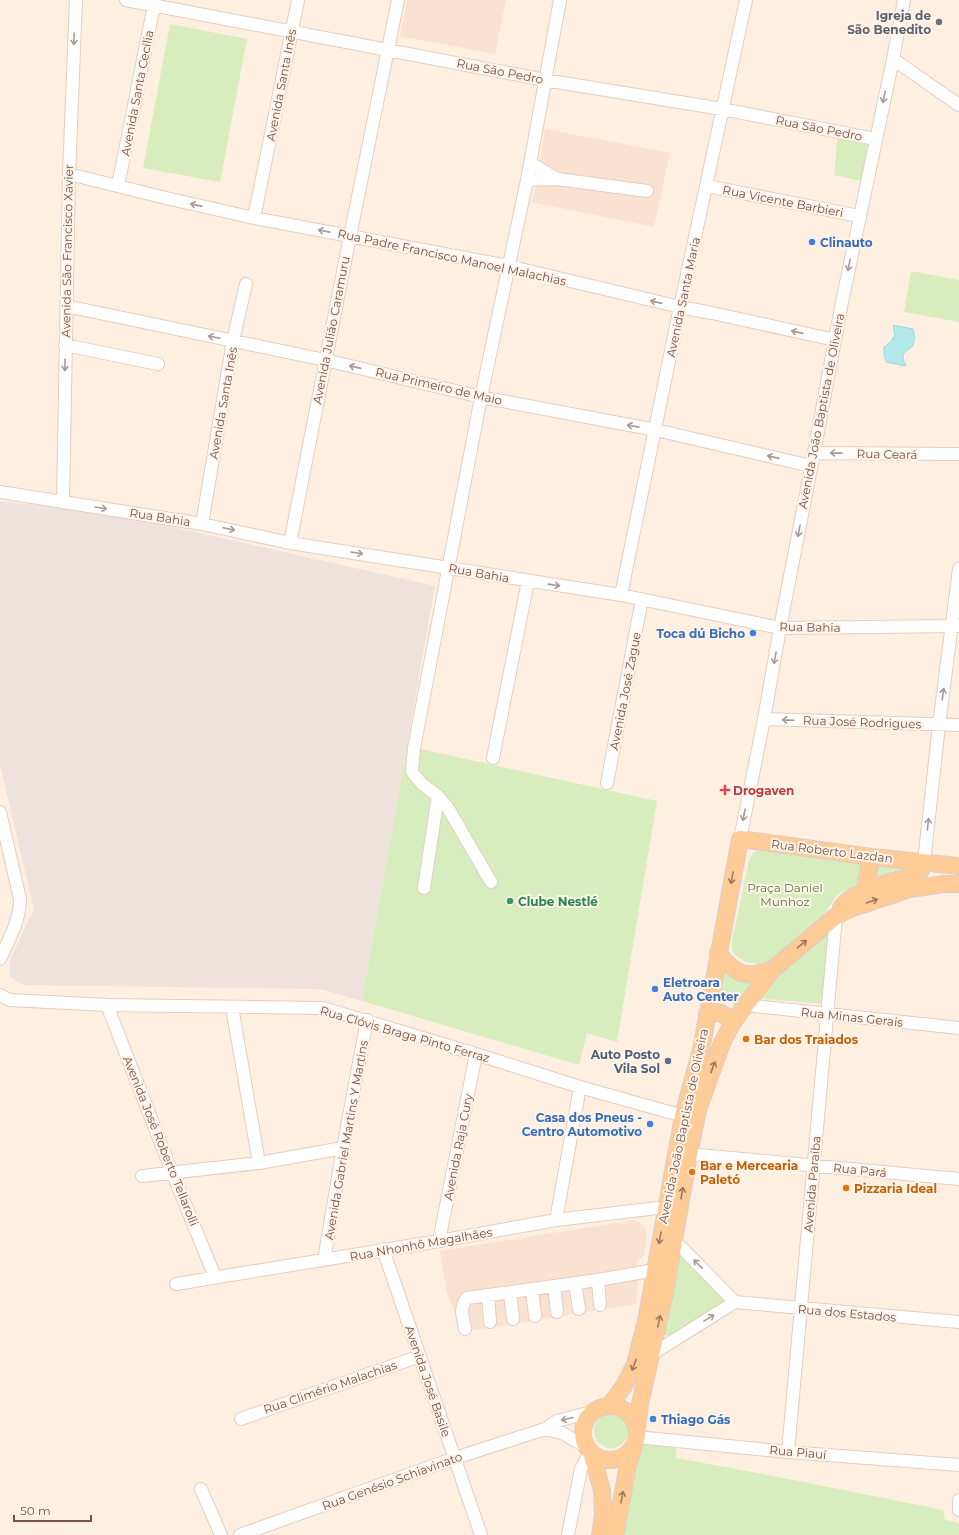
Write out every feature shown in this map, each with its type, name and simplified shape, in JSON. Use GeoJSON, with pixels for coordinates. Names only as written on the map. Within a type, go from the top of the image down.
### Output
{"type":"FeatureCollection","features":[{"type":"Feature","properties":{"kind":"main road","name":"Rua Roberto Lazdan"},"geometry":{"type":"LineString","coordinates":[[740,839],[872,857],[959,866]]}},
{"type":"Feature","properties":{"kind":"main road","name":"Avenida João Baptista de Oliveira"},"geometry":{"type":"LineString","coordinates":[[609,1406],[624,1386],[635,1364],[646,1321],[683,1116],[702,1045],[740,839]]}},
{"type":"Feature","properties":{"kind":"main road"},"geometry":{"type":"LineString","coordinates":[[864,891],[872,857]]}},
{"type":"Feature","properties":{"kind":"main road"},"geometry":{"type":"LineString","coordinates":[[836,916],[845,902],[864,891],[914,875],[920,870],[924,862]]}},
{"type":"Feature","properties":{"kind":"main road"},"geometry":{"type":"LineString","coordinates":[[718,953],[727,964],[738,972],[754,975],[772,970],[836,916],[850,909],[910,889],[944,884],[959,884]]}},
{"type":"Feature","properties":{"kind":"main road","name":"Avenida João Baptista de Oliveira"},"geometry":{"type":"LineString","coordinates":[[615,1535],[628,1465],[636,1437],[640,1404],[652,1354],[674,1240],[688,1154],[698,1110],[722,1043],[733,1022],[772,970]]}},
{"type":"Feature","properties":{"kind":"main road"},"geometry":{"type":"LineString","coordinates":[[707,1014],[721,1013],[733,1022]]}},
{"type":"Feature","properties":{"kind":"main road"},"geometry":{"type":"LineString","coordinates":[[589,1451],[603,1460],[614,1461],[630,1453],[636,1437],[633,1419],[627,1412],[619,1407],[600,1407],[592,1412],[586,1419],[583,1428],[582,1437],[589,1451],[602,1490],[603,1515],[600,1535]]}},
{"type":"Feature","properties":{"kind":"street","name":"Avenida São Francisco Xavier"},"geometry":{"type":"LineString","coordinates":[[62,502],[69,174],[76,0]]}},
{"type":"Feature","properties":{"kind":"street","name":"Rua São Pedro"},"geometry":{"type":"LineString","coordinates":[[126,0],[155,2],[292,31],[545,80],[722,109],[875,139]]}},
{"type":"Feature","properties":{"kind":"street","name":"Avenida Santa Inês"},"geometry":{"type":"LineString","coordinates":[[254,218],[298,0]]}},
{"type":"Feature","properties":{"kind":"street","name":"Avenida Julião Caramuru"},"geometry":{"type":"LineString","coordinates":[[290,543],[325,360],[398,0]]}},
{"type":"Feature","properties":{"kind":"street"},"geometry":{"type":"LineString","coordinates":[[490,882],[448,808],[438,796],[422,784],[412,772],[414,748],[481,397],[530,163],[560,0]]}},
{"type":"Feature","properties":{"kind":"street","name":"Avenida Santa Maria"},"geometry":{"type":"LineString","coordinates":[[621,595],[680,308],[746,0]]}},
{"type":"Feature","properties":{"kind":"street","name":"Avenida João Baptista de Oliveira"},"geometry":{"type":"LineString","coordinates":[[740,839],[859,216],[893,59],[904,0]]}},
{"type":"Feature","properties":{"kind":"street","name":"Avenida Santa Cecília"},"geometry":{"type":"LineString","coordinates":[[118,186],[155,2]]}},
{"type":"Feature","properties":{"kind":"street"},"geometry":{"type":"LineString","coordinates":[[893,59],[959,105]]}},
{"type":"Feature","properties":{"kind":"street"},"geometry":{"type":"LineString","coordinates":[[530,163],[557,179]]}},
{"type":"Feature","properties":{"kind":"street","name":"Rua Padre Francisco Manoel Malachias"},"geometry":{"type":"LineString","coordinates":[[69,174],[254,218],[508,266],[680,308],[712,313],[835,340]]}},
{"type":"Feature","properties":{"kind":"street"},"geometry":{"type":"LineString","coordinates":[[526,180],[557,179],[647,191]]}},
{"type":"Feature","properties":{"kind":"street","name":"Rua Vicente Barbieri"},"geometry":{"type":"LineString","coordinates":[[707,186],[859,216]]}},
{"type":"Feature","properties":{"kind":"street","name":"Avenida Santa Inês"},"geometry":{"type":"LineString","coordinates":[[202,524],[233,340],[246,284]]}},
{"type":"Feature","properties":{"kind":"street","name":"Rua Primeiro de Maio"},"geometry":{"type":"LineString","coordinates":[[66,306],[325,360],[481,397],[656,430],[811,466]]}},
{"type":"Feature","properties":{"kind":"street"},"geometry":{"type":"LineString","coordinates":[[65,345],[158,364]]}},
{"type":"Feature","properties":{"kind":"street","name":"Rua Ceará"},"geometry":{"type":"LineString","coordinates":[[814,453],[959,454]]}},
{"type":"Feature","properties":{"kind":"street","name":"Rua Bahia"},"geometry":{"type":"LineString","coordinates":[[0,492],[202,524],[290,543],[621,595],[780,628],[955,626]]}},
{"type":"Feature","properties":{"kind":"street"},"geometry":{"type":"LineString","coordinates":[[924,862],[939,725],[955,626],[959,569]]}},
{"type":"Feature","properties":{"kind":"street"},"geometry":{"type":"LineString","coordinates":[[493,758],[528,581]]}},
{"type":"Feature","properties":{"kind":"street","name":"Avenida José Zague"},"geometry":{"type":"LineString","coordinates":[[607,783],[642,599]]}},
{"type":"Feature","properties":{"kind":"street","name":"Rua José Rodrigues"},"geometry":{"type":"LineString","coordinates":[[764,719],[959,725]]}},
{"type":"Feature","properties":{"kind":"street"},"geometry":{"type":"LineString","coordinates":[[424,888],[438,796]]}},
{"type":"Feature","properties":{"kind":"street"},"geometry":{"type":"LineString","coordinates":[[0,812],[20,903],[19,916],[0,959]]}},
{"type":"Feature","properties":{"kind":"street","name":"Avenida Paraíba"},"geometry":{"type":"LineString","coordinates":[[788,1452],[836,916]]}},
{"type":"Feature","properties":{"kind":"street","name":"Rua Clóvis Braga Pinto Ferraz"},"geometry":{"type":"LineString","coordinates":[[0,995],[10,1000],[107,1005],[323,1008],[367,1020],[580,1087],[683,1116]]}},
{"type":"Feature","properties":{"kind":"street","name":"Avenida José Roberto Tellarolli"},"geometry":{"type":"LineString","coordinates":[[107,1005],[172,1172],[215,1277]]}},
{"type":"Feature","properties":{"kind":"street","name":"Rua Minas Gerais"},"geometry":{"type":"LineString","coordinates":[[745,1005],[959,1028]]}},
{"type":"Feature","properties":{"kind":"street"},"geometry":{"type":"LineString","coordinates":[[232,1007],[259,1163]]}},
{"type":"Feature","properties":{"kind":"street","name":"Avenida Gabriel Martins Y Martins"},"geometry":{"type":"LineString","coordinates":[[324,1260],[367,1020]]}},
{"type":"Feature","properties":{"kind":"street","name":"Avenida Raja Cury"},"geometry":{"type":"LineString","coordinates":[[439,1241],[476,1054]]}},
{"type":"Feature","properties":{"kind":"street"},"geometry":{"type":"LineString","coordinates":[[556,1220],[580,1087]]}},
{"type":"Feature","properties":{"kind":"street"},"geometry":{"type":"LineString","coordinates":[[142,1176],[259,1163],[343,1148]]}},
{"type":"Feature","properties":{"kind":"street","name":"Rua Pará"},"geometry":{"type":"LineString","coordinates":[[688,1154],[959,1179]]}},
{"type":"Feature","properties":{"kind":"street","name":"Rua Nhonhô Magalhães"},"geometry":{"type":"LineString","coordinates":[[176,1284],[439,1241],[556,1220],[666,1207]]}},
{"type":"Feature","properties":{"kind":"street"},"geometry":{"type":"LineString","coordinates":[[652,1354],[735,1302],[674,1240]]}},
{"type":"Feature","properties":{"kind":"street","name":"Avenida José Basile"},"geometry":{"type":"LineString","coordinates":[[383,1249],[481,1535]]}},
{"type":"Feature","properties":{"kind":"street"},"geometry":{"type":"LineString","coordinates":[[465,1329],[462,1307],[463,1302],[467,1298],[598,1280],[655,1270]]}},
{"type":"Feature","properties":{"kind":"street"},"geometry":{"type":"LineString","coordinates":[[598,1280],[600,1305]]}},
{"type":"Feature","properties":{"kind":"street"},"geometry":{"type":"LineString","coordinates":[[576,1283],[579,1309]]}},
{"type":"Feature","properties":{"kind":"street"},"geometry":{"type":"LineString","coordinates":[[554,1286],[557,1312]]}},
{"type":"Feature","properties":{"kind":"street"},"geometry":{"type":"LineString","coordinates":[[532,1289],[535,1316]]}},
{"type":"Feature","properties":{"kind":"street"},"geometry":{"type":"LineString","coordinates":[[510,1292],[513,1319]]}},
{"type":"Feature","properties":{"kind":"street"},"geometry":{"type":"LineString","coordinates":[[488,1296],[490,1322]]}},
{"type":"Feature","properties":{"kind":"street","name":"Rua dos Estados"},"geometry":{"type":"LineString","coordinates":[[735,1302],[959,1322]]}},
{"type":"Feature","properties":{"kind":"street","name":"Rua Climério Malachias"},"geometry":{"type":"LineString","coordinates":[[241,1419],[420,1356]]}},
{"type":"Feature","properties":{"kind":"street","name":"Rua Genésio Schiavinato"},"geometry":{"type":"LineString","coordinates":[[240,1535],[455,1458],[545,1429],[557,1421],[592,1412]]}},
{"type":"Feature","properties":{"kind":"street"},"geometry":{"type":"LineString","coordinates":[[545,1429],[562,1433],[589,1451],[581,1469],[568,1535]]}},
{"type":"Feature","properties":{"kind":"street","name":"Rua Piauí"},"geometry":{"type":"LineString","coordinates":[[636,1437],[788,1452],[959,1465]]}},
{"type":"Feature","properties":{"kind":"street"},"geometry":{"type":"LineString","coordinates":[[201,1489],[221,1535]]}},
{"type":"Feature","properties":{"kind":"street"},"geometry":{"type":"LineString","coordinates":[[959,1500],[959,1510]]}},
{"type":"Feature","properties":{"kind":"shaded area"},"geometry":{"type":"Polygon","coordinates":[[[407,0],[506,0],[495,54],[400,36],[407,0]]]}},
{"type":"Feature","properties":{"kind":"shaded area"},"geometry":{"type":"Polygon","coordinates":[[[545,129],[670,153],[654,227],[532,202],[537,182],[545,129]]]}},
{"type":"Feature","properties":{"kind":"shaded area"},"geometry":{"type":"Polygon","coordinates":[[[0,501],[119,515],[435,586],[362,1001],[320,989],[23,985],[10,977],[10,960],[34,909],[0,765],[0,501]]]}},
{"type":"Feature","properties":{"kind":"shaded area"},"geometry":{"type":"Polygon","coordinates":[[[634,1220],[644,1226],[647,1233],[644,1255],[636,1262],[638,1277],[636,1304],[463,1332],[447,1293],[440,1251],[634,1220]]]}},
{"type":"Feature","properties":{"kind":"green space"},"geometry":{"type":"Polygon","coordinates":[[[170,24],[247,39],[220,182],[143,168],[170,24]]]}},
{"type":"Feature","properties":{"kind":"green space"},"geometry":{"type":"Polygon","coordinates":[[[838,133],[868,144],[861,181],[834,175],[838,133]]]}},
{"type":"Feature","properties":{"kind":"green space"},"geometry":{"type":"Polygon","coordinates":[[[911,271],[959,280],[959,322],[904,312],[911,271]]]}},
{"type":"Feature","properties":{"kind":"green space","name":"Clube Nestlé"},"geometry":{"type":"Polygon","coordinates":[[[407,746],[657,801],[617,1042],[587,1033],[579,1065],[362,1001],[407,746]]]}},
{"type":"Feature","properties":{"kind":"green space","name":"Praça Daniel Munhoz"},"geometry":{"type":"Polygon","coordinates":[[[763,849],[862,862],[864,868],[859,882],[837,895],[825,913],[810,928],[789,944],[771,963],[762,965],[746,962],[736,956],[732,950],[732,941],[749,861],[754,852],[763,849]]]}},
{"type":"Feature","properties":{"kind":"green space"},"geometry":{"type":"Polygon","coordinates":[[[878,864],[909,867],[874,880],[878,872],[878,864]]]}},
{"type":"Feature","properties":{"kind":"green space","name":"Praça Daniel Munhoz"},"geometry":{"type":"Polygon","coordinates":[[[825,931],[829,933],[825,1004],[765,999],[759,997],[760,992],[825,931]]]}},
{"type":"Feature","properties":{"kind":"green space"},"geometry":{"type":"Polygon","coordinates":[[[725,967],[757,977],[737,1007],[726,998],[720,997],[725,967]]]}},
{"type":"Feature","properties":{"kind":"green space"},"geometry":{"type":"Polygon","coordinates":[[[680,1254],[724,1299],[724,1303],[667,1336],[663,1334],[680,1254]]]}},
{"type":"Feature","properties":{"kind":"green space"},"geometry":{"type":"Polygon","coordinates":[[[608,1414],[614,1414],[618,1415],[625,1421],[628,1431],[627,1438],[621,1445],[614,1448],[608,1448],[604,1447],[597,1441],[594,1434],[594,1428],[595,1424],[601,1417],[608,1414]]]}},
{"type":"Feature","properties":{"kind":"green space"},"geometry":{"type":"Polygon","coordinates":[[[644,1444],[676,1448],[676,1458],[943,1510],[945,1520],[959,1523],[959,1535],[620,1535],[636,1449],[644,1444]]]}},
{"type":"Feature","properties":{"kind":"water"},"geometry":{"type":"Polygon","coordinates":[[[893,325],[913,329],[914,342],[903,356],[906,366],[886,362],[884,347],[891,342],[895,335],[893,325]]]}},
{"type":"Feature","properties":{"kind":"place","name":"Igreja de São Benedito"},"geometry":{"type":"Point","coordinates":[939,22]}},
{"type":"Feature","properties":{"kind":"place","name":"Clinauto"},"geometry":{"type":"Point","coordinates":[812,242]}},
{"type":"Feature","properties":{"kind":"place","name":"Toca dú Bicho"},"geometry":{"type":"Point","coordinates":[753,633]}},
{"type":"Feature","properties":{"kind":"place","name":"Drogaven"},"geometry":{"type":"Point","coordinates":[725,790]}},
{"type":"Feature","properties":{"kind":"place","name":"Clube Nestlé"},"geometry":{"type":"Point","coordinates":[510,901]}},
{"type":"Feature","properties":{"kind":"place","name":"Eletroara Auto Center"},"geometry":{"type":"Point","coordinates":[655,989]}},
{"type":"Feature","properties":{"kind":"place","name":"Bar dos Traiados"},"geometry":{"type":"Point","coordinates":[746,1039]}},
{"type":"Feature","properties":{"kind":"place","name":"Auto Posto Vila Sol"},"geometry":{"type":"Point","coordinates":[668,1061]}},
{"type":"Feature","properties":{"kind":"place","name":"Casa dos Pneus - Centro Automotivo"},"geometry":{"type":"Point","coordinates":[650,1124]}},
{"type":"Feature","properties":{"kind":"place","name":"Bar e Mercearia Paletó"},"geometry":{"type":"Point","coordinates":[692,1172]}},
{"type":"Feature","properties":{"kind":"place","name":"Pizzaria Ideal"},"geometry":{"type":"Point","coordinates":[846,1188]}},
{"type":"Feature","properties":{"kind":"place","name":"Thiago Gás"},"geometry":{"type":"Point","coordinates":[653,1419]}}]}
